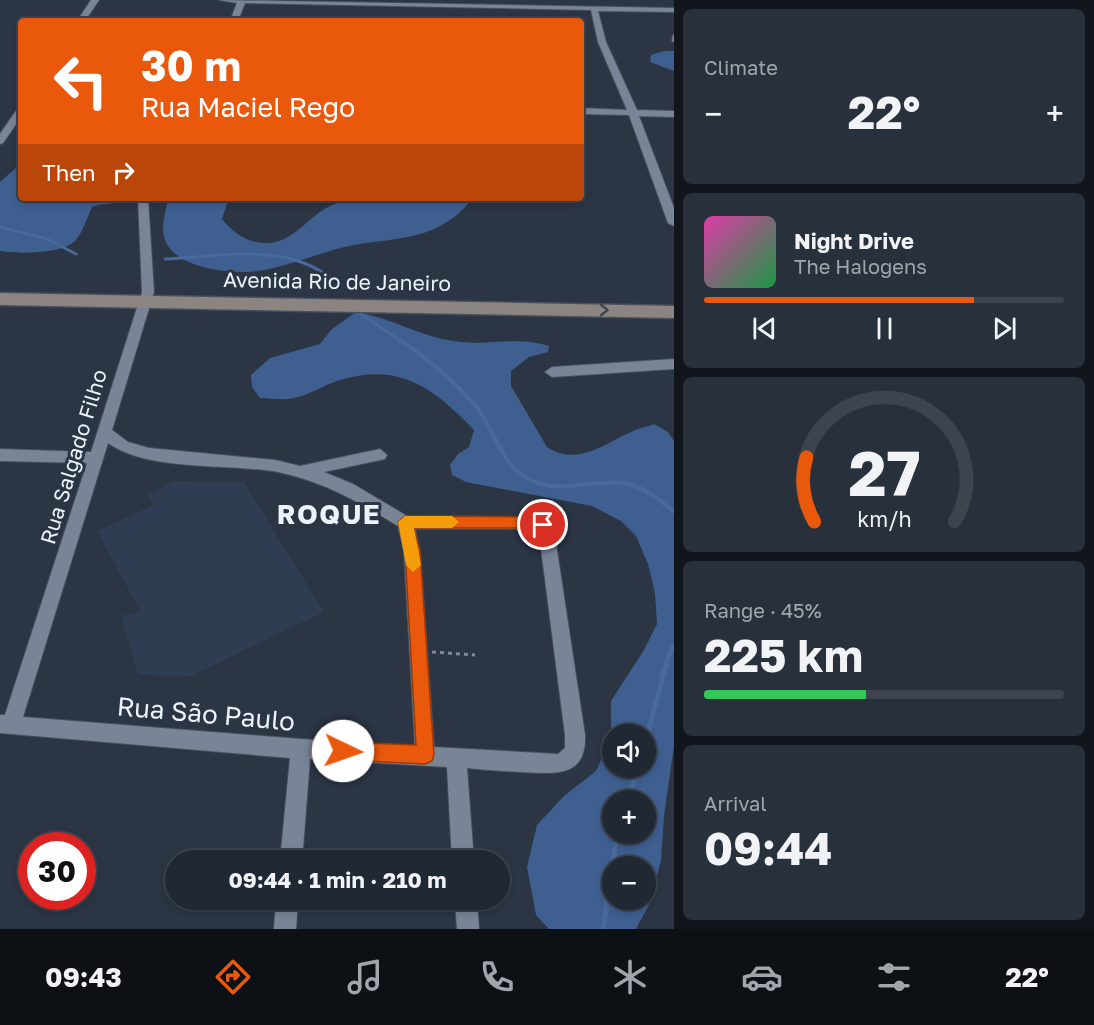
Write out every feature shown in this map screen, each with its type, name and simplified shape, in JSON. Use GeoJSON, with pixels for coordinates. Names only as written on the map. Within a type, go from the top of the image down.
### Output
{"type":"FeatureCollection","features":[{"type":"Feature","properties":{"kind":"main road","name":"Avenida Rio de Janeiro"},"geometry":{"type":"LineString","coordinates":[[0,288],[146,297],[674,312]]}},
{"type":"Feature","properties":{"kind":"main road","name":"Avenida Rio de Janeiro"},"geometry":{"type":"LineString","coordinates":[[0,299],[674,297]]}},
{"type":"Feature","properties":{"kind":"street"},"geometry":{"type":"LineString","coordinates":[[83,18],[95,0]]}},
{"type":"Feature","properties":{"kind":"street"},"geometry":{"type":"LineString","coordinates":[[223,0],[674,10]]}},
{"type":"Feature","properties":{"kind":"street"},"geometry":{"type":"LineString","coordinates":[[235,18],[242,0]]}},
{"type":"Feature","properties":{"kind":"street"},"geometry":{"type":"LineString","coordinates":[[594,8],[602,42],[633,113],[674,223]]}},
{"type":"Feature","properties":{"kind":"street"},"geometry":{"type":"LineString","coordinates":[[584,111],[674,114]]}},
{"type":"Feature","properties":{"kind":"street"},"geometry":{"type":"LineString","coordinates":[[0,141],[18,114]]}},
{"type":"Feature","properties":{"kind":"street"},"geometry":{"type":"LineString","coordinates":[[0,119],[14,119]]}},
{"type":"Feature","properties":{"kind":"street","name":"Rua Salgado Filho"},"geometry":{"type":"LineString","coordinates":[[5,724],[39,643],[146,297],[143,201]]}},
{"type":"Feature","properties":{"kind":"street"},"geometry":{"type":"LineString","coordinates":[[552,372],[674,364]]}},
{"type":"Feature","properties":{"kind":"street"},"geometry":{"type":"LineString","coordinates":[[104,432],[123,446],[149,454],[299,471],[348,488],[405,522],[412,551],[425,755]]}},
{"type":"Feature","properties":{"kind":"street"},"geometry":{"type":"LineString","coordinates":[[0,455],[95,458]]}},
{"type":"Feature","properties":{"kind":"street"},"geometry":{"type":"LineString","coordinates":[[299,471],[380,455]]}},
{"type":"Feature","properties":{"kind":"street","name":"Rua São Paulo"},"geometry":{"type":"LineString","coordinates":[[5,724],[301,749],[559,764],[573,756],[575,735],[549,535],[543,525],[534,522],[405,522]]}},
{"type":"Feature","properties":{"kind":"street"},"geometry":{"type":"LineString","coordinates":[[292,850],[301,749]]}},
{"type":"Feature","properties":{"kind":"street"},"geometry":{"type":"LineString","coordinates":[[456,757],[462,850]]}},
{"type":"Feature","properties":{"kind":"street"},"geometry":{"type":"LineString","coordinates":[[285,929],[286,910]]}},
{"type":"Feature","properties":{"kind":"street"},"geometry":{"type":"LineString","coordinates":[[467,910],[468,929]]}},
{"type":"Feature","properties":{"kind":"lane"},"geometry":{"type":"LineString","coordinates":[[674,36],[674,41]]}},
{"type":"Feature","properties":{"kind":"path"},"geometry":{"type":"LineString","coordinates":[[417,651],[476,655]]}},
{"type":"Feature","properties":{"kind":"shaded area"},"geometry":{"type":"Polygon","coordinates":[[[674,51],[674,71],[650,62],[651,55],[674,51]]]}},
{"type":"Feature","properties":{"kind":"shaded area"},"geometry":{"type":"Polygon","coordinates":[[[18,166],[18,201],[120,201],[92,207],[80,233],[69,245],[39,252],[0,251],[0,182],[18,166]]]}},
{"type":"Feature","properties":{"kind":"shaded area"},"geometry":{"type":"Polygon","coordinates":[[[168,201],[228,201],[222,219],[237,233],[249,240],[269,243],[287,238],[326,208],[347,201],[470,201],[450,220],[424,233],[354,245],[269,269],[243,272],[202,267],[183,259],[168,246],[164,234],[168,201]]]}},
{"type":"Feature","properties":{"kind":"shaded area"},"geometry":{"type":"Polygon","coordinates":[[[356,312],[448,340],[473,343],[516,341],[549,346],[548,352],[529,357],[511,371],[511,386],[547,447],[558,453],[569,455],[590,452],[654,424],[668,432],[674,441],[674,746],[664,816],[661,860],[656,880],[656,856],[602,856],[602,910],[646,910],[636,929],[549,929],[536,915],[527,867],[537,825],[564,796],[596,771],[602,758],[602,778],[656,778],[656,724],[611,724],[611,701],[644,650],[657,624],[655,593],[648,564],[636,536],[621,521],[592,506],[466,482],[452,475],[450,465],[458,454],[469,447],[474,430],[430,391],[399,377],[381,374],[362,375],[340,380],[295,398],[260,398],[252,387],[251,375],[270,358],[320,344],[332,329],[356,312]]]}},
{"type":"Feature","properties":{"kind":"shaded area"},"geometry":{"type":"Polygon","coordinates":[[[173,481],[244,482],[324,612],[191,676],[138,675],[121,616],[140,611],[97,531],[154,505],[148,495],[173,481]]]}},
{"type":"Feature","properties":{"kind":"waterway"},"geometry":{"type":"LineString","coordinates":[[0,227],[47,239],[76,254]]}},
{"type":"Feature","properties":{"kind":"waterway"},"geometry":{"type":"LineString","coordinates":[[165,259],[230,254],[274,256],[295,260],[315,268],[333,280]]}},
{"type":"Feature","properties":{"kind":"waterway"},"geometry":{"type":"LineString","coordinates":[[355,310],[402,342]]}},
{"type":"Feature","properties":{"kind":"waterway"},"geometry":{"type":"LineString","coordinates":[[400,340],[440,370],[476,406],[506,458],[522,475],[544,485],[555,486],[623,483],[650,494],[674,512]]}},
{"type":"Feature","properties":{"kind":"waterway"},"geometry":{"type":"LineString","coordinates":[[650,724],[668,657],[674,645]]}},
{"type":"Feature","properties":{"kind":"waterway"},"geometry":{"type":"LineString","coordinates":[[631,790],[635,778]]}},
{"type":"Feature","properties":{"kind":"waterway"},"geometry":{"type":"LineString","coordinates":[[603,929],[616,844]]}},
{"type":"Feature","properties":{"kind":"slow traffic"},"geometry":{"type":"LineString","coordinates":[[413,565],[405,522],[452,522]]}},
{"type":"Feature","properties":{"kind":"district","name":"ROQUE"},"geometry":{"type":"Point","coordinates":[329,515]}},
{"type":"Feature","properties":{"kind":"route"},"geometry":{"type":"LineString","coordinates":[[343,751],[425,755],[412,551],[405,522],[534,522],[543,525]]}}]}
